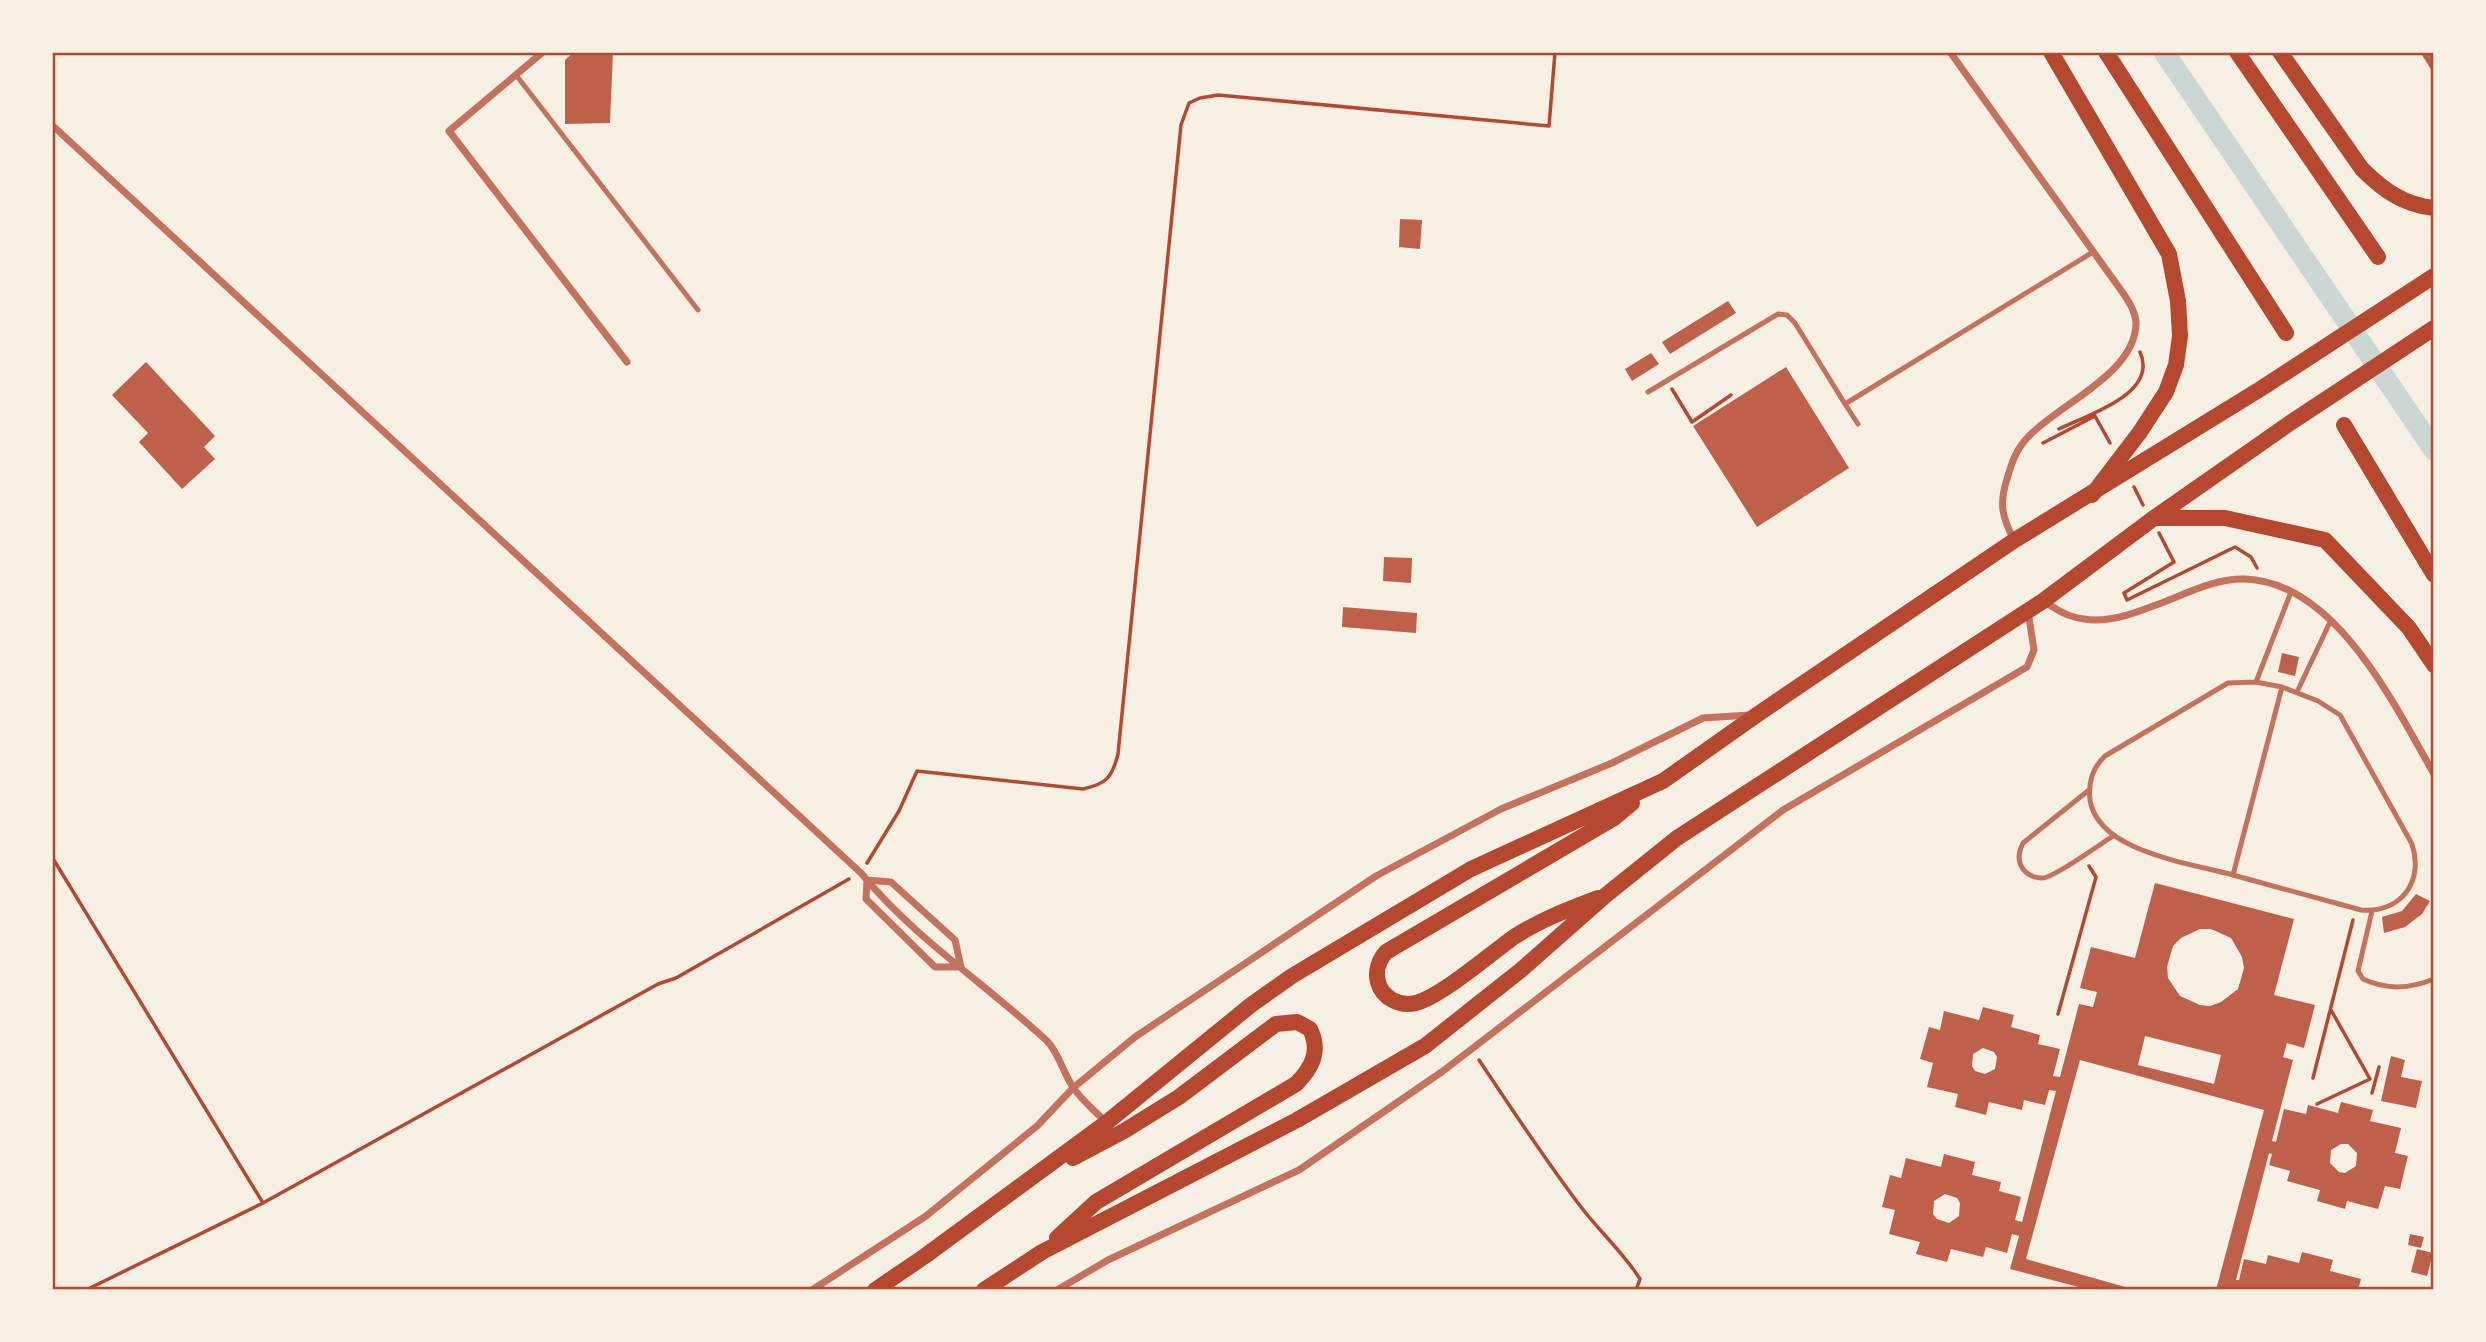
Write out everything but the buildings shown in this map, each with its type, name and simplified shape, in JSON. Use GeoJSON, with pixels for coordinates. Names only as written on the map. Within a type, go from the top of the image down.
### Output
{"type":"FeatureCollection","features":[{"type":"Feature","properties":{"kind":"main road"},"geometry":{"type":"LineString","coordinates":[[2051,52],[2169,254],[2178,301],[2180,336],[2176,365],[2166,392],[2092,495]]}},
{"type":"Feature","properties":{"kind":"main road"},"geometry":{"type":"LineString","coordinates":[[2106,52],[2286,333]]}},
{"type":"Feature","properties":{"kind":"main road"},"geometry":{"type":"LineString","coordinates":[[2238,52],[2378,257]]}},
{"type":"Feature","properties":{"kind":"main road"},"geometry":{"type":"LineString","coordinates":[[2280,52],[2362,169],[2377,184],[2404,202],[2434,208]]}},
{"type":"Feature","properties":{"kind":"main road"},"geometry":{"type":"LineString","coordinates":[[875,1290],[1106,1122],[1251,1005],[1309,965],[1471,869],[1532,839],[1663,782],[1758,714],[2015,540],[2262,388],[2434,276]]}},
{"type":"Feature","properties":{"kind":"main road"},"geometry":{"type":"LineString","coordinates":[[984,1290],[1042,1252],[1297,1121],[1425,1046],[1521,970],[1606,895],[1677,838],[2043,601],[2154,518],[2290,423],[2434,328]]}},
{"type":"Feature","properties":{"kind":"main road"},"geometry":{"type":"LineString","coordinates":[[2344,425],[2434,575]]}},
{"type":"Feature","properties":{"kind":"main road"},"geometry":{"type":"LineString","coordinates":[[2154,518],[2225,518],[2325,540],[2409,628],[2434,665]]}},
{"type":"Feature","properties":{"kind":"main road"},"geometry":{"type":"LineString","coordinates":[[1606,895],[1562,912],[1517,935],[1442,989],[1417,1003],[1393,1001],[1386,996],[1378,982],[1378,965],[1386,952],[1614,818],[1647,790]]}},
{"type":"Feature","properties":{"kind":"main road"},"geometry":{"type":"LineString","coordinates":[[1024,1183],[1124,1131],[1179,1097],[1276,1024],[1297,1022],[1310,1029],[1316,1048],[1314,1061],[1308,1073],[1296,1084],[1096,1202],[1042,1252]]}},
{"type":"Feature","properties":{"kind":"street"},"geometry":{"type":"LineString","coordinates":[[543,52],[449,131],[627,362]]}},
{"type":"Feature","properties":{"kind":"street"},"geometry":{"type":"LineString","coordinates":[[1950,52],[2132,307],[2136,320],[2134,340],[2106,377],[2029,435],[2015,453],[2002,494],[2003,519],[2015,540]]}},
{"type":"Feature","properties":{"kind":"street"},"geometry":{"type":"LineString","coordinates":[[52,125],[861,873],[939,951],[1050,1044],[1073,1088],[1106,1122]]}},
{"type":"Feature","properties":{"kind":"street"},"geometry":{"type":"LineString","coordinates":[[2043,601],[2071,616],[2092,620],[2117,619],[2221,581],[2246,579],[2264,582],[2291,592],[2312,603],[2331,620],[2379,679],[2434,774]]}},
{"type":"Feature","properties":{"kind":"street"},"geometry":{"type":"LineString","coordinates":[[1057,1290],[1108,1260],[1299,1170],[1472,1049],[1783,810],[2027,667],[2034,650],[2028,610]]}},
{"type":"Feature","properties":{"kind":"street"},"geometry":{"type":"LineString","coordinates":[[812,1290],[926,1216],[1037,1126],[1073,1088],[1135,1037],[1376,876],[1501,809],[1612,763],[1703,718],[1758,714]]}},
{"type":"Feature","properties":{"kind":"street"},"geometry":{"type":"LineString","coordinates":[[867,880],[866,899],[935,967],[961,967]]}},
{"type":"Feature","properties":{"kind":"street"},"geometry":{"type":"LineString","coordinates":[[867,880],[891,882],[955,940],[961,967]]}},
{"type":"Feature","properties":{"kind":"lane"},"geometry":{"type":"LineString","coordinates":[[516,75],[698,310]]}},
{"type":"Feature","properties":{"kind":"lane"},"geometry":{"type":"LineString","coordinates":[[1845,404],[2093,252]]}},
{"type":"Feature","properties":{"kind":"lane"},"geometry":{"type":"LineString","coordinates":[[1648,392],[1768,318],[1778,314],[1787,315],[1796,323],[1858,424]]}},
{"type":"Feature","properties":{"kind":"lane"},"geometry":{"type":"LineString","coordinates":[[2256,682],[2291,592]]}},
{"type":"Feature","properties":{"kind":"lane"},"geometry":{"type":"LineString","coordinates":[[2297,692],[2331,620]]}},
{"type":"Feature","properties":{"kind":"lane"},"geometry":{"type":"LineString","coordinates":[[2256,682],[2297,692],[2340,715],[2417,857],[2416,872],[2410,887],[2386,909],[2356,909],[2133,847],[2113,836],[2101,823],[2092,807],[2089,790],[2091,776],[2105,756],[2228,683],[2256,682]]}},
{"type":"Feature","properties":{"kind":"lane"},"geometry":{"type":"LineString","coordinates":[[2233,875],[2282,687]]}},
{"type":"Feature","properties":{"kind":"lane"},"geometry":{"type":"LineString","coordinates":[[2089,790],[2023,843],[2019,851],[2019,861],[2023,869],[2031,876],[2046,877],[2113,836]]}},
{"type":"Feature","properties":{"kind":"lane"},"geometry":{"type":"LineString","coordinates":[[2372,911],[2358,971],[2363,979],[2387,987],[2403,988],[2434,979]]}},
{"type":"Feature","properties":{"kind":"path"},"geometry":{"type":"LineString","coordinates":[[86,1290],[262,1203],[658,984],[676,978],[861,873],[899,811],[917,771],[1083,789],[1101,785],[1114,769],[1118,754],[1181,125],[1189,103],[1200,98],[1218,96],[1549,126],[1555,52]]}},
{"type":"Feature","properties":{"kind":"path"},"geometry":{"type":"LineString","coordinates":[[2095,416],[2041,444],[2040,439],[2126,396],[2137,387],[2143,359],[2134,340]]}},
{"type":"Feature","properties":{"kind":"path"},"geometry":{"type":"LineString","coordinates":[[1667,380],[1692,422],[1731,395]]}},
{"type":"Feature","properties":{"kind":"path"},"geometry":{"type":"LineString","coordinates":[[2174,562],[2124,593],[2127,600],[2235,547],[2251,557],[2264,582]]}},
{"type":"Feature","properties":{"kind":"path"},"geometry":{"type":"LineString","coordinates":[[2058,1014],[2096,877],[2083,855]]}},
{"type":"Feature","properties":{"kind":"path"},"geometry":{"type":"LineString","coordinates":[[52,857],[262,1203]]}},
{"type":"Feature","properties":{"kind":"path"},"geometry":{"type":"LineString","coordinates":[[2313,1078],[2356,909]]}},
{"type":"Feature","properties":{"kind":"path"},"geometry":{"type":"LineString","coordinates":[[2331,1009],[2372,1080]]}},
{"type":"Feature","properties":{"kind":"path"},"geometry":{"type":"LineString","coordinates":[[1472,1049],[1541,1153],[1583,1210],[1626,1257],[1640,1279],[1636,1290]]}},
{"type":"Feature","properties":{"kind":"path"},"geometry":{"type":"LineString","coordinates":[[2372,1094],[2372,1080],[2379,1066]]}},
{"type":"Feature","properties":{"kind":"path"},"geometry":{"type":"LineString","coordinates":[[2317,1104],[2372,1080]]}},
{"type":"Feature","properties":{"kind":"waterway"},"geometry":{"type":"LineString","coordinates":[[2164,52],[2434,450]]}}]}
